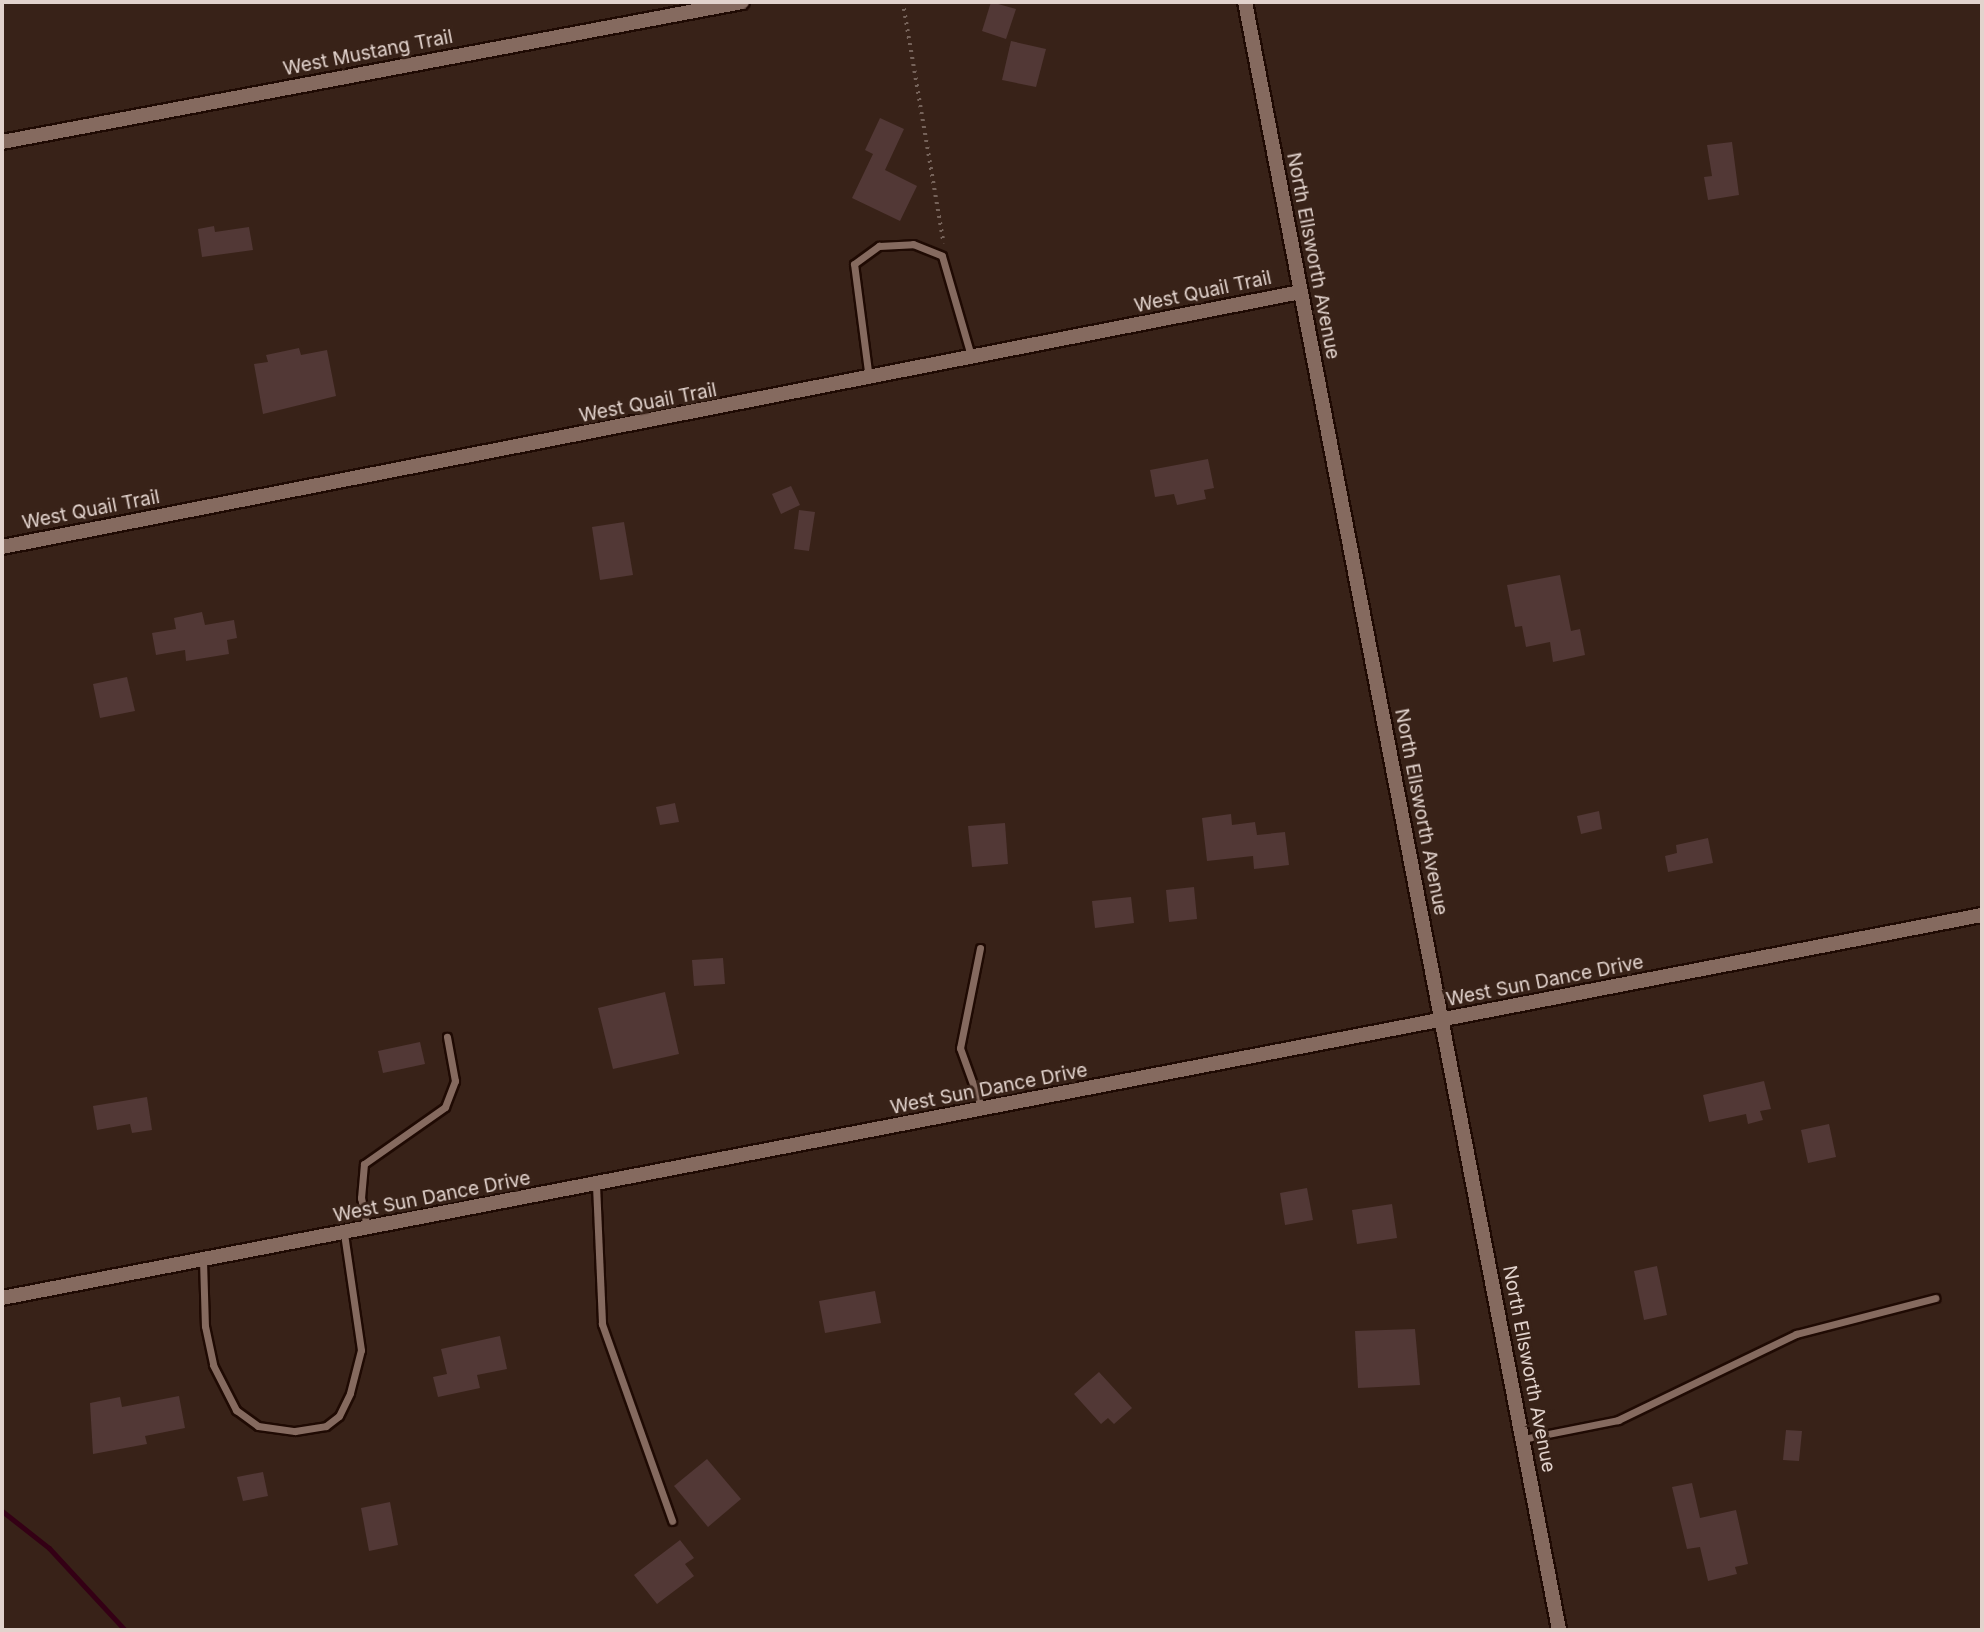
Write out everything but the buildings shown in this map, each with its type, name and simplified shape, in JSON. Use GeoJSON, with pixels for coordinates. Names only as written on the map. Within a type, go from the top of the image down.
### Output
{"type":"FeatureCollection","features":[{"type":"Feature","properties":{"kind":"street","name":"West Mustang Trail"},"geometry":{"type":"LineString","coordinates":[[2,142],[742,2]]}},
{"type":"Feature","properties":{"kind":"street","name":"North Ellsworth Avenue"},"geometry":{"type":"LineString","coordinates":[[1245,2],[1559,1630]]}},
{"type":"Feature","properties":{"kind":"street","name":"West Quail Trail"},"geometry":{"type":"LineString","coordinates":[[2,547],[869,380],[1300,292]]}},
{"type":"Feature","properties":{"kind":"street","name":"West Sun Dance Drive"},"geometry":{"type":"LineString","coordinates":[[2,1298],[1982,915]]}},
{"type":"Feature","properties":{"kind":"lane"},"geometry":{"type":"LineString","coordinates":[[869,380],[854,264],[879,246],[913,244],[948,264],[972,359]]}},
{"type":"Feature","properties":{"kind":"lane"},"geometry":{"type":"LineString","coordinates":[[980,948],[960,1048],[982,1110]]}},
{"type":"Feature","properties":{"kind":"lane"},"geometry":{"type":"LineString","coordinates":[[367,1229],[361,1198],[364,1164],[445,1107],[455,1081],[447,1037]]}},
{"type":"Feature","properties":{"kind":"lane"},"geometry":{"type":"LineString","coordinates":[[596,1185],[602,1324],[672,1521]]}},
{"type":"Feature","properties":{"kind":"lane"},"geometry":{"type":"LineString","coordinates":[[203,1260],[205,1326],[213,1364],[236,1410],[258,1426],[295,1431],[326,1426],[339,1416],[350,1393],[360,1350],[344,1233]]}},
{"type":"Feature","properties":{"kind":"lane"},"geometry":{"type":"LineString","coordinates":[[1522,1439],[1618,1420],[1796,1334],[1935,1298]]}},
{"type":"Feature","properties":{"kind":"path"},"geometry":{"type":"LineString","coordinates":[[903,2],[948,264]]}},
{"type":"Feature","properties":{"kind":"waterway"},"geometry":{"type":"LineString","coordinates":[[2,1511],[49,1548],[125,1630]]}}]}
